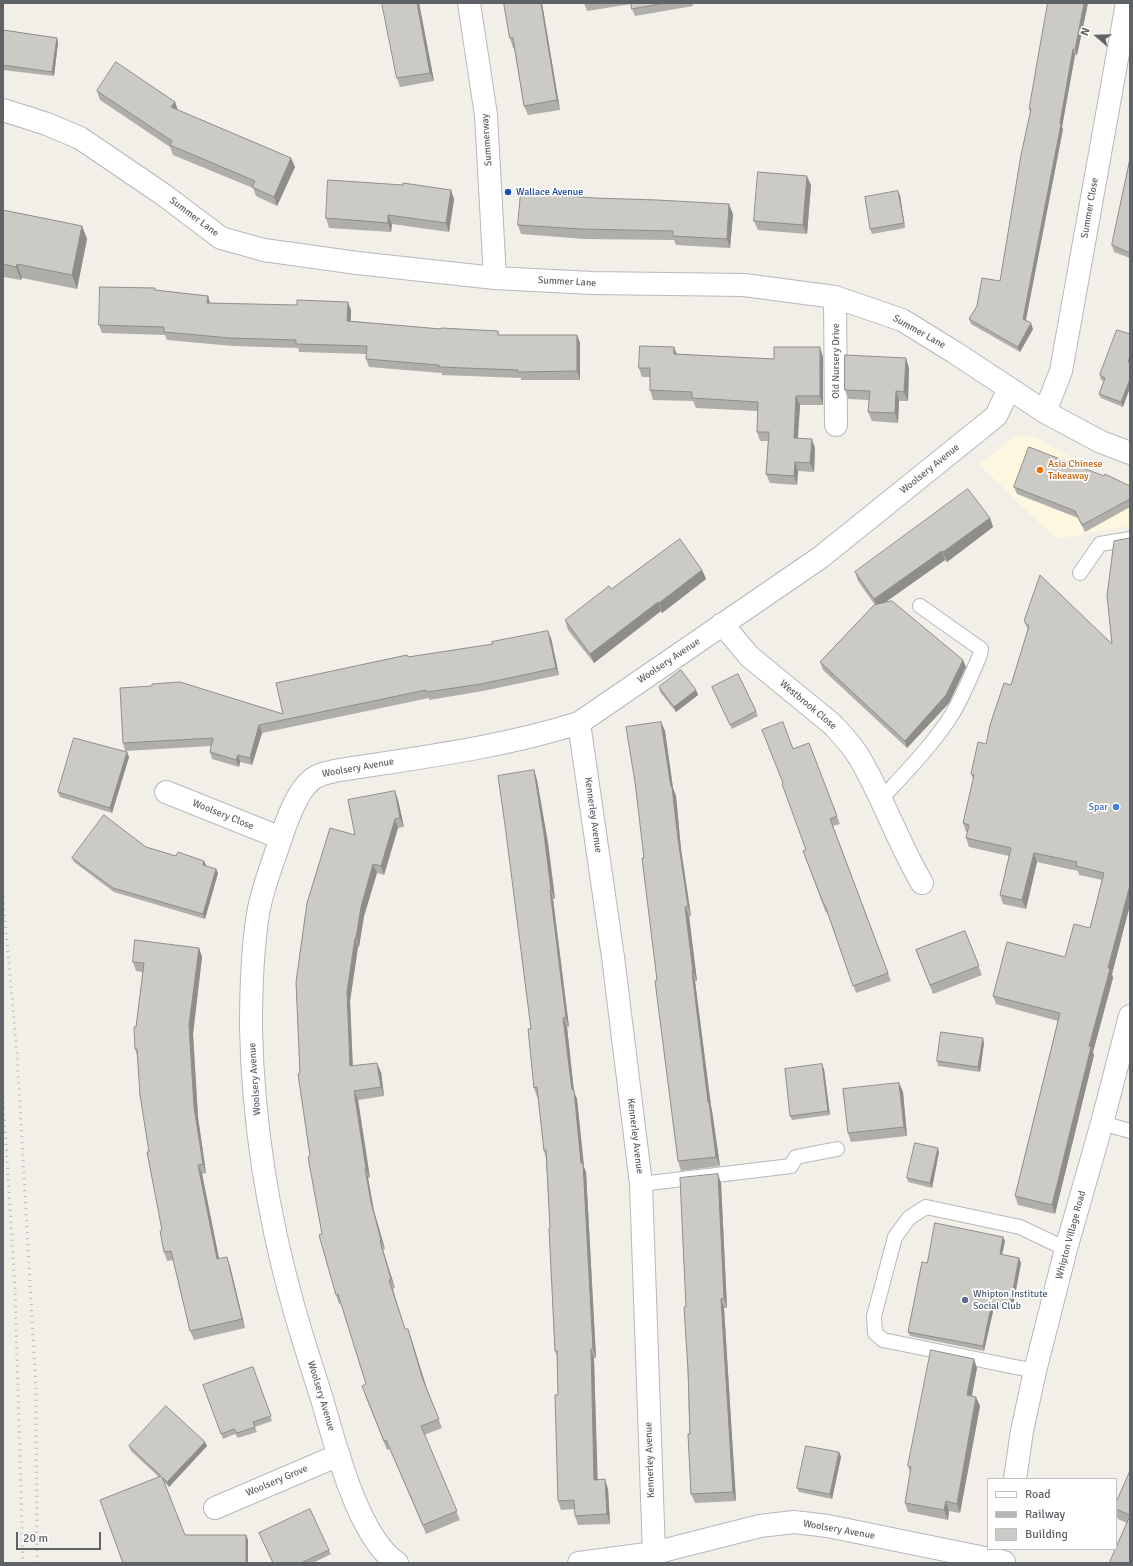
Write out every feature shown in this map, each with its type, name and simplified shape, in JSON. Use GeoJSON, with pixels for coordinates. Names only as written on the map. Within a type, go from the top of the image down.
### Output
{"type":"FeatureCollection","features":[{"type":"Feature","properties":{"kind":"street","name":"Summerway"},"geometry":{"type":"LineString","coordinates":[[469,3],[486,115],[495,278]]}},
{"type":"Feature","properties":{"kind":"street","name":"Summer Close"},"geometry":{"type":"LineString","coordinates":[[1045,412],[1061,371],[1127,3]]}},
{"type":"Feature","properties":{"kind":"street","name":"Summer Lane"},"geometry":{"type":"LineString","coordinates":[[3,110],[46,124],[80,138],[164,195],[221,238],[264,250],[358,263],[495,278],[592,283],[744,285],[835,297],[902,320],[954,352],[1045,412],[1101,442],[1130,453]]}},
{"type":"Feature","properties":{"kind":"street","name":"Old Nursery Drive"},"geometry":{"type":"LineString","coordinates":[[835,297],[836,425]]}},
{"type":"Feature","properties":{"kind":"street","name":"Woolsery Avenue"},"geometry":{"type":"LineString","coordinates":[[397,1563],[382,1551],[372,1536],[349,1487],[293,1304],[266,1179],[257,1116],[252,1054],[251,995],[254,943],[258,913],[265,884],[281,838],[298,797],[308,783],[317,776],[464,750],[579,723],[821,557],[996,416],[1009,389]]}},
{"type":"Feature","properties":{"kind":"street","name":"Westbrook Close"},"geometry":{"type":"LineString","coordinates":[[722,624],[750,658],[832,724],[859,756],[912,866],[922,883]]}},
{"type":"Feature","properties":{"kind":"street","name":"Kennerley Avenue"},"geometry":{"type":"LineString","coordinates":[[579,723],[613,957],[641,1184],[654,1553]]}},
{"type":"Feature","properties":{"kind":"street","name":"Woolsery Close"},"geometry":{"type":"LineString","coordinates":[[166,792],[281,838]]}},
{"type":"Feature","properties":{"kind":"street","name":"Whipton Village Road"},"geometry":{"type":"LineString","coordinates":[[1015,1478],[1022,1431],[1035,1371],[1066,1249],[1102,1123],[1130,1016]]}},
{"type":"Feature","properties":{"kind":"street","name":"Woolsery Grove"},"geometry":{"type":"LineString","coordinates":[[214,1508],[339,1455]]}},
{"type":"Feature","properties":{"kind":"street","name":"Woolsery Avenue"},"geometry":{"type":"LineString","coordinates":[[579,1563],[654,1553],[760,1526],[794,1522],[828,1526],[1004,1563]]}},
{"type":"Feature","properties":{"kind":"street"},"geometry":{"type":"LineString","coordinates":[[1004,1563],[1005,1550]]}},
{"type":"Feature","properties":{"kind":"lane"},"geometry":{"type":"LineString","coordinates":[[1080,573],[1100,544],[1130,539]]}},
{"type":"Feature","properties":{"kind":"lane"},"geometry":{"type":"LineString","coordinates":[[881,799],[917,760],[950,717],[964,693],[980,655],[981,650],[920,606]]}},
{"type":"Feature","properties":{"kind":"lane"},"geometry":{"type":"LineString","coordinates":[[1102,1123],[1130,1131]]}},
{"type":"Feature","properties":{"kind":"lane"},"geometry":{"type":"LineString","coordinates":[[641,1184],[791,1166],[796,1157],[837,1149]]}},
{"type":"Feature","properties":{"kind":"lane"},"geometry":{"type":"LineString","coordinates":[[1035,1371],[883,1340],[875,1332],[874,1316],[895,1237],[908,1218],[926,1207],[1020,1227],[1066,1249]]}},
{"type":"Feature","properties":{"kind":"shaded area"},"geometry":{"type":"Polygon","coordinates":[[[1016,436],[1035,437],[1106,477],[1130,483],[1130,526],[1056,539],[979,464],[1016,436]]]}},
{"type":"Feature","properties":{"kind":"building"},"geometry":{"type":"Polygon","coordinates":[[[382,3],[417,3],[430,73],[397,78],[382,3]]]}},
{"type":"Feature","properties":{"kind":"building"},"geometry":{"type":"Polygon","coordinates":[[[504,3],[541,3],[557,100],[524,106],[513,38],[510,38],[504,3]]]}},
{"type":"Feature","properties":{"kind":"building"},"geometry":{"type":"Polygon","coordinates":[[[631,3],[665,3],[632,9],[631,3]]]}},
{"type":"Feature","properties":{"kind":"building"},"geometry":{"type":"Polygon","coordinates":[[[1048,3],[1084,3],[1075,50],[1073,49],[1061,124],[1023,319],[1031,323],[1018,347],[969,319],[977,306],[982,278],[1000,281],[1021,155],[1031,109],[1029,109],[1048,3]]]}},
{"type":"Feature","properties":{"kind":"building"},"geometry":{"type":"Polygon","coordinates":[[[3,30],[57,38],[52,72],[3,65],[3,30]]]}},
{"type":"Feature","properties":{"kind":"building"},"geometry":{"type":"Polygon","coordinates":[[[116,62],[175,102],[171,107],[291,158],[274,197],[252,187],[255,181],[170,145],[172,141],[97,91],[116,62]]]}},
{"type":"Feature","properties":{"kind":"building"},"geometry":{"type":"Polygon","coordinates":[[[1130,159],[1130,253],[1112,245],[1130,159]]]}},
{"type":"Feature","properties":{"kind":"building"},"geometry":{"type":"Polygon","coordinates":[[[758,172],[807,176],[803,225],[754,221],[758,172]]]}},
{"type":"Feature","properties":{"kind":"building"},"geometry":{"type":"Polygon","coordinates":[[[328,180],[403,185],[403,183],[451,190],[446,223],[388,215],[388,223],[326,218],[328,180]]]}},
{"type":"Feature","properties":{"kind":"building"},"geometry":{"type":"Polygon","coordinates":[[[898,191],[904,223],[870,229],[865,197],[898,191]]]}},
{"type":"Feature","properties":{"kind":"building"},"geometry":{"type":"Polygon","coordinates":[[[521,193],[729,204],[727,239],[673,236],[673,231],[581,229],[518,225],[521,193]]]}},
{"type":"Feature","properties":{"kind":"building"},"geometry":{"type":"Polygon","coordinates":[[[3,210],[82,226],[72,275],[17,264],[16,267],[3,264],[3,210]]]}},
{"type":"Feature","properties":{"kind":"building"},"geometry":{"type":"Polygon","coordinates":[[[100,287],[155,288],[155,290],[208,296],[207,303],[297,305],[297,300],[348,302],[347,321],[441,329],[498,331],[498,335],[577,335],[577,371],[518,372],[518,370],[439,367],[439,365],[366,359],[367,346],[296,344],[296,340],[230,338],[164,332],[164,327],[99,325],[100,287]]]}},
{"type":"Feature","properties":{"kind":"building"},"geometry":{"type":"Polygon","coordinates":[[[1117,330],[1130,334],[1130,356],[1128,362],[1130,362],[1130,379],[1121,402],[1099,394],[1105,378],[1100,375],[1117,330]]]}},
{"type":"Feature","properties":{"kind":"building"},"geometry":{"type":"Polygon","coordinates":[[[640,346],[674,347],[674,354],[774,359],[774,347],[820,347],[820,396],[796,396],[794,438],[812,439],[810,463],[795,462],[794,476],[766,474],[769,432],[757,432],[758,402],[692,398],[692,392],[650,390],[650,368],[639,368],[640,346]]]}},
{"type":"Feature","properties":{"kind":"building"},"geometry":{"type":"Polygon","coordinates":[[[845,355],[906,358],[904,392],[896,391],[895,413],[868,412],[870,391],[845,390],[845,355]]]}},
{"type":"Feature","properties":{"kind":"building"},"geometry":{"type":"Polygon","coordinates":[[[1029,447],[1104,476],[1105,474],[1130,486],[1130,499],[1082,525],[1075,511],[1014,487],[1029,447]]]}},
{"type":"Feature","properties":{"kind":"building"},"geometry":{"type":"Polygon","coordinates":[[[968,489],[990,518],[874,599],[855,572],[968,489]]]}},
{"type":"Feature","properties":{"kind":"building"},"geometry":{"type":"Polygon","coordinates":[[[1130,537],[1130,885],[1108,968],[1110,969],[1089,1046],[1091,1047],[1052,1205],[1015,1196],[1060,1013],[993,996],[1007,942],[1065,957],[1074,924],[1090,928],[1104,873],[1076,866],[1077,862],[1034,853],[1022,900],[1000,895],[1011,848],[966,838],[969,825],[963,823],[974,775],[971,774],[978,742],[986,744],[990,725],[1004,683],[1011,685],[1029,626],[1024,621],[1040,575],[1112,644],[1107,596],[1114,541],[1130,537]]]}},
{"type":"Feature","properties":{"kind":"building"},"geometry":{"type":"Polygon","coordinates":[[[680,539],[702,570],[590,654],[565,620],[609,586],[611,589],[680,539]]]}},
{"type":"Feature","properties":{"kind":"building"},"geometry":{"type":"Polygon","coordinates":[[[892,601],[963,660],[946,695],[905,741],[820,662],[874,605],[892,601]]]}},
{"type":"Feature","properties":{"kind":"building"},"geometry":{"type":"Polygon","coordinates":[[[548,631],[556,668],[481,684],[427,692],[426,690],[259,725],[250,758],[238,755],[236,760],[210,752],[213,738],[123,743],[120,688],[180,682],[283,714],[276,683],[407,655],[408,657],[493,644],[492,642],[548,631]]]}},
{"type":"Feature","properties":{"kind":"building"},"geometry":{"type":"Polygon","coordinates":[[[681,670],[696,690],[674,707],[659,687],[681,670]]]}},
{"type":"Feature","properties":{"kind":"building"},"geometry":{"type":"Polygon","coordinates":[[[738,674],[756,711],[730,725],[712,687],[738,674]]]}},
{"type":"Feature","properties":{"kind":"building"},"geometry":{"type":"Polygon","coordinates":[[[661,722],[672,787],[688,906],[685,907],[692,972],[716,1157],[678,1161],[655,981],[657,980],[642,858],[644,858],[635,782],[626,727],[661,722]]]}},
{"type":"Feature","properties":{"kind":"building"},"geometry":{"type":"Polygon","coordinates":[[[783,722],[793,749],[809,743],[837,816],[830,819],[888,973],[853,986],[825,905],[803,851],[806,850],[782,784],[783,783],[762,730],[783,722]]]}},
{"type":"Feature","properties":{"kind":"building"},"geometry":{"type":"Polygon","coordinates":[[[74,738],[127,752],[110,808],[58,792],[74,738]]]}},
{"type":"Feature","properties":{"kind":"building"},"geometry":{"type":"Polygon","coordinates":[[[534,770],[551,890],[566,1018],[563,1018],[572,1090],[574,1090],[581,1163],[583,1163],[593,1349],[591,1349],[594,1480],[605,1479],[607,1514],[575,1516],[574,1500],[558,1501],[555,1395],[558,1395],[557,1351],[555,1351],[546,1150],[544,1151],[537,1087],[534,1088],[528,1029],[531,1029],[498,776],[534,770]]]}},
{"type":"Feature","properties":{"kind":"building"},"geometry":{"type":"Polygon","coordinates":[[[395,791],[400,818],[395,819],[381,866],[373,864],[361,907],[347,992],[350,1066],[377,1063],[381,1087],[354,1091],[371,1202],[391,1279],[389,1280],[405,1329],[408,1329],[423,1380],[439,1419],[421,1426],[457,1511],[423,1525],[386,1440],[384,1441],[362,1386],[366,1384],[338,1294],[336,1295],[319,1235],[322,1234],[308,1157],[310,1156],[298,1074],[300,1073],[296,982],[307,903],[330,828],[355,835],[348,800],[395,791]]]}},
{"type":"Feature","properties":{"kind":"building"},"geometry":{"type":"Polygon","coordinates":[[[104,815],[146,847],[176,856],[178,852],[204,861],[203,865],[216,869],[203,914],[113,888],[72,858],[104,815]]]}},
{"type":"Feature","properties":{"kind":"building"},"geometry":{"type":"Polygon","coordinates":[[[965,931],[979,966],[930,985],[916,950],[965,931]]]}},
{"type":"Feature","properties":{"kind":"building"},"geometry":{"type":"Polygon","coordinates":[[[135,940],[199,948],[189,1025],[194,1107],[203,1164],[198,1165],[217,1259],[227,1257],[242,1319],[190,1331],[171,1251],[164,1252],[160,1231],[162,1230],[147,1152],[149,1152],[140,1095],[134,1027],[136,1027],[144,963],[133,962],[135,940]]]}},
{"type":"Feature","properties":{"kind":"building"},"geometry":{"type":"Polygon","coordinates":[[[941,1032],[983,1038],[978,1067],[937,1061],[941,1032]]]}},
{"type":"Feature","properties":{"kind":"building"},"geometry":{"type":"Polygon","coordinates":[[[822,1064],[828,1111],[790,1116],[785,1069],[822,1064]]]}},
{"type":"Feature","properties":{"kind":"building"},"geometry":{"type":"Polygon","coordinates":[[[899,1083],[904,1127],[848,1133],[843,1089],[899,1083]]]}},
{"type":"Feature","properties":{"kind":"building"},"geometry":{"type":"Polygon","coordinates":[[[915,1143],[938,1148],[930,1183],[907,1178],[915,1143]]]}},
{"type":"Feature","properties":{"kind":"building"},"geometry":{"type":"Polygon","coordinates":[[[718,1174],[724,1298],[721,1299],[733,1492],[691,1494],[688,1434],[690,1434],[688,1370],[684,1307],[686,1307],[680,1178],[718,1174]]]}},
{"type":"Feature","properties":{"kind":"building"},"geometry":{"type":"Polygon","coordinates":[[[935,1223],[1003,1237],[1000,1254],[1019,1258],[1010,1306],[992,1302],[983,1346],[908,1332],[922,1262],[927,1263],[935,1223]]]}},
{"type":"Feature","properties":{"kind":"building"},"geometry":{"type":"Polygon","coordinates":[[[931,1350],[974,1359],[967,1395],[976,1397],[957,1504],[946,1501],[944,1510],[905,1503],[911,1467],[908,1466],[931,1350]]]}},
{"type":"Feature","properties":{"kind":"building"},"geometry":{"type":"Polygon","coordinates":[[[253,1367],[271,1416],[253,1422],[255,1427],[237,1433],[234,1429],[221,1434],[203,1385],[253,1367]]]}},
{"type":"Feature","properties":{"kind":"building"},"geometry":{"type":"Polygon","coordinates":[[[166,1406],[205,1442],[167,1482],[162,1477],[185,1535],[246,1535],[246,1563],[123,1563],[100,1500],[161,1476],[129,1446],[166,1406]]]}},
{"type":"Feature","properties":{"kind":"building"},"geometry":{"type":"Polygon","coordinates":[[[806,1446],[839,1452],[830,1494],[797,1488],[806,1446]]]}},
{"type":"Feature","properties":{"kind":"building"},"geometry":{"type":"Polygon","coordinates":[[[1130,1471],[1130,1515],[1117,1509],[1117,1501],[1130,1471]]]}},
{"type":"Feature","properties":{"kind":"building"},"geometry":{"type":"Polygon","coordinates":[[[310,1509],[329,1550],[301,1563],[273,1563],[259,1533],[310,1509]]]}},
{"type":"Feature","properties":{"kind":"building"},"geometry":{"type":"Polygon","coordinates":[[[1130,1516],[1130,1563],[1110,1562],[1115,1550],[1117,1550],[1117,1546],[1130,1516]]]}},
{"type":"Feature","properties":{"kind":"railway"},"geometry":{"type":"LineString","coordinates":[[3,897],[17,1054],[36,1388],[37,1563]]}},
{"type":"Feature","properties":{"kind":"railway"},"geometry":{"type":"LineString","coordinates":[[3,1096],[15,1288],[23,1563]]}},
{"type":"Feature","properties":{"kind":"place","name":"Wallace Avenue"},"geometry":{"type":"Point","coordinates":[508,192]}},
{"type":"Feature","properties":{"kind":"place","name":"Asia Chinese Takeaway"},"geometry":{"type":"Point","coordinates":[1040,470]}},
{"type":"Feature","properties":{"kind":"place","name":"Spar"},"geometry":{"type":"Point","coordinates":[1116,807]}},
{"type":"Feature","properties":{"kind":"place","name":"Whipton Institute Social Club"},"geometry":{"type":"Point","coordinates":[965,1300]}}]}
